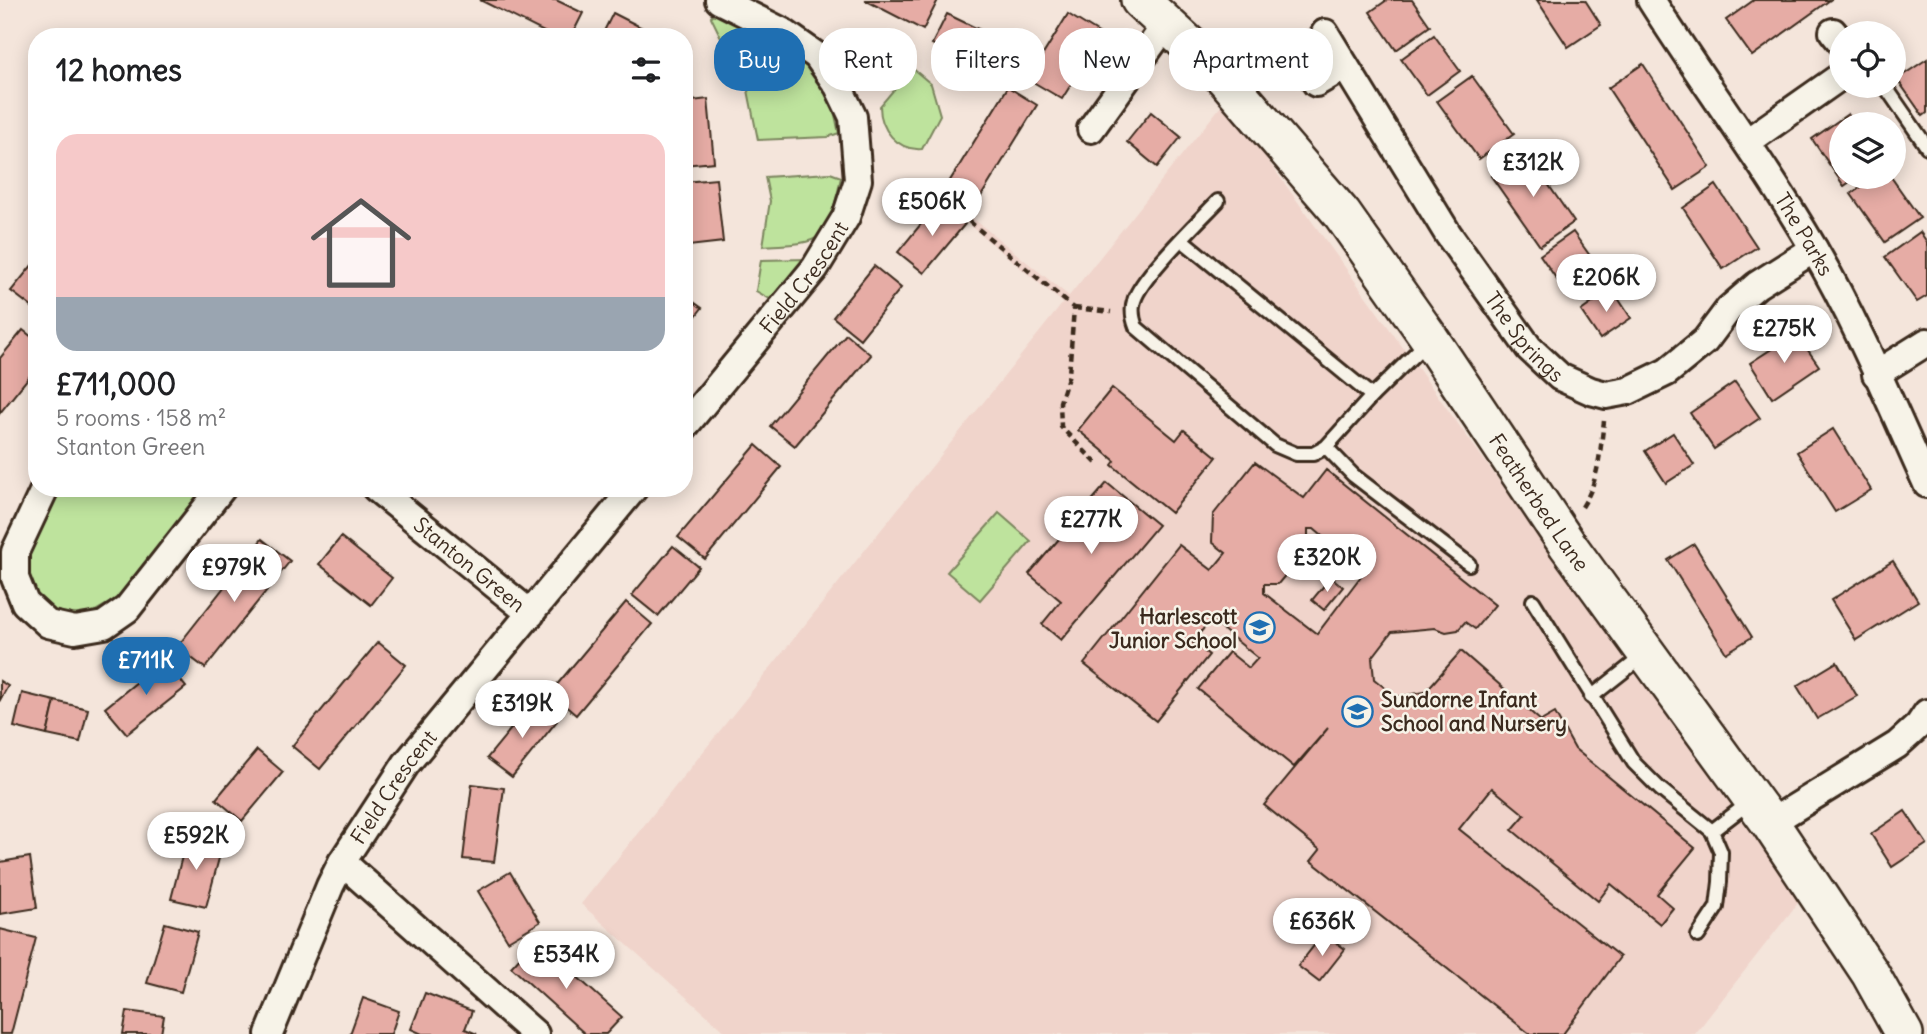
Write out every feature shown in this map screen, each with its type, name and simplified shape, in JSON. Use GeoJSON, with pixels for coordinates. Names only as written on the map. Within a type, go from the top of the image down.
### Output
{"type":"FeatureCollection","features":[{"type":"Feature","properties":{"kind":"street","name":"Field Crescent"},"geometry":{"type":"LineString","coordinates":[[693,416],[815,268],[846,217],[858,180],[853,117],[838,86],[817,56],[783,32],[719,0]]}},
{"type":"Feature","properties":{"kind":"street","name":"The Parks"},"geometry":{"type":"LineString","coordinates":[[1657,2],[1814,249],[1840,295],[1927,484]]}},
{"type":"Feature","properties":{"kind":"street"},"geometry":{"type":"LineString","coordinates":[[1091,128],[1154,11]]}},
{"type":"Feature","properties":{"kind":"street","name":"Featherbed Lane"},"geometry":{"type":"LineString","coordinates":[[1154,11],[1224,77],[1342,214],[1430,339],[1567,544],[1761,811],[1870,973],[1904,1034]]}},
{"type":"Feature","properties":{"kind":"street","name":"The Springs"},"geometry":{"type":"LineString","coordinates":[[1333,46],[1448,234],[1529,348],[1560,377],[1606,395]]}},
{"type":"Feature","properties":{"kind":"street"},"geometry":{"type":"LineString","coordinates":[[1333,72],[1345,65]]}},
{"type":"Feature","properties":{"kind":"street"},"geometry":{"type":"LineString","coordinates":[[1747,142],[1829,84]]}},
{"type":"Feature","properties":{"kind":"street"},"geometry":{"type":"LineString","coordinates":[[1606,395],[1628,391],[1667,372],[1705,341],[1729,309],[1758,285],[1814,249]]}},
{"type":"Feature","properties":{"kind":"street"},"geometry":{"type":"LineString","coordinates":[[1876,374],[1927,342]]}},
{"type":"Feature","properties":{"kind":"street"},"geometry":{"type":"LineString","coordinates":[[41,497],[15,552],[15,578],[25,603],[48,624],[75,631],[104,625],[127,609],[215,497]]}},
{"type":"Feature","properties":{"kind":"street","name":"Stanton Green"},"geometry":{"type":"LineString","coordinates":[[387,497],[531,614]]}},
{"type":"Feature","properties":{"kind":"street","name":"Field Crescent"},"geometry":{"type":"LineString","coordinates":[[269,1034],[299,957],[342,862],[406,764],[627,497]]}},
{"type":"Feature","properties":{"kind":"street"},"geometry":{"type":"LineString","coordinates":[[1761,811],[1897,745],[1919,725],[1927,713]]}},
{"type":"Feature","properties":{"kind":"street","name":"Field Crescent"},"geometry":{"type":"LineString","coordinates":[[342,862],[535,1034]]}},
{"type":"Feature","properties":{"kind":"lane"},"geometry":{"type":"LineString","coordinates":[[1893,98],[1927,146]]}},
{"type":"Feature","properties":{"kind":"lane"},"geometry":{"type":"LineString","coordinates":[[1218,201],[1150,274],[1134,299],[1132,315],[1136,327],[1275,445],[1296,454],[1313,454],[1326,447],[1372,396],[1430,339]]}},
{"type":"Feature","properties":{"kind":"lane"},"geometry":{"type":"LineString","coordinates":[[1182,240],[1372,396]]}},
{"type":"Feature","properties":{"kind":"lane"},"geometry":{"type":"LineString","coordinates":[[1326,447],[1353,475],[1469,564]]}},
{"type":"Feature","properties":{"kind":"lane"},"geometry":{"type":"LineString","coordinates":[[1533,601],[1634,763],[1660,789],[1712,831],[1721,852],[1717,908],[1698,936]]}},
{"type":"Feature","properties":{"kind":"lane"},"geometry":{"type":"LineString","coordinates":[[1591,697],[1647,653]]}},
{"type":"Feature","properties":{"kind":"lane"},"geometry":{"type":"LineString","coordinates":[[1712,831],[1761,811]]}},
{"type":"Feature","properties":{"kind":"path"},"geometry":{"type":"LineString","coordinates":[[910,181],[936,194],[1074,308],[1132,315]]}},
{"type":"Feature","properties":{"kind":"path"},"geometry":{"type":"LineString","coordinates":[[1074,308],[1069,374],[1060,402],[1061,427],[1099,466]]}},
{"type":"Feature","properties":{"kind":"path"},"geometry":{"type":"LineString","coordinates":[[1567,544],[1590,527],[1578,512],[1589,496],[1598,466],[1606,395]]}},
{"type":"Feature","properties":{"kind":"shaded area"},"geometry":{"type":"Polygon","coordinates":[[[1225,101],[1801,899],[1695,1034],[728,1034],[581,904],[1063,303],[934,196],[938,190],[1069,296],[1225,101]]]}},
{"type":"Feature","properties":{"kind":"green space"},"geometry":{"type":"Polygon","coordinates":[[[716,11],[745,28],[716,28],[711,17],[716,11]]]}},
{"type":"Feature","properties":{"kind":"green space"},"geometry":{"type":"Polygon","coordinates":[[[805,64],[819,82],[819,91],[825,91],[832,104],[839,133],[828,137],[758,140],[748,91],[805,91],[805,64]]]}},
{"type":"Feature","properties":{"kind":"green space"},"geometry":{"type":"Polygon","coordinates":[[[917,72],[931,84],[940,115],[922,149],[913,149],[892,137],[883,123],[880,106],[893,91],[917,91],[917,72]]]}},
{"type":"Feature","properties":{"kind":"green space"},"geometry":{"type":"Polygon","coordinates":[[[830,173],[841,177],[832,212],[824,230],[812,240],[801,243],[763,246],[770,201],[765,177],[830,173]]]}},
{"type":"Feature","properties":{"kind":"green space"},"geometry":{"type":"Polygon","coordinates":[[[806,259],[770,299],[756,291],[761,260],[806,259]]]}},
{"type":"Feature","properties":{"kind":"green space"},"geometry":{"type":"Polygon","coordinates":[[[54,497],[197,497],[119,597],[85,617],[56,617],[36,602],[26,577],[29,550],[54,497]]]}},
{"type":"Feature","properties":{"kind":"green space"},"geometry":{"type":"Polygon","coordinates":[[[999,513],[1031,541],[980,600],[947,572],[999,513]]]}},
{"type":"Feature","properties":{"kind":"building"},"geometry":{"type":"Polygon","coordinates":[[[480,0],[556,0],[583,13],[576,28],[536,28],[480,0]]]}},
{"type":"Feature","properties":{"kind":"building"},"geometry":{"type":"Polygon","coordinates":[[[865,0],[938,0],[923,30],[865,0]]]}},
{"type":"Feature","properties":{"kind":"building"},"geometry":{"type":"Polygon","coordinates":[[[1387,0],[1412,0],[1430,26],[1396,50],[1370,12],[1387,0]]]}},
{"type":"Feature","properties":{"kind":"building"},"geometry":{"type":"Polygon","coordinates":[[[1537,0],[1585,0],[1601,25],[1568,47],[1537,0]]]}},
{"type":"Feature","properties":{"kind":"building"},"geometry":{"type":"Polygon","coordinates":[[[1754,0],[1830,0],[1752,56],[1726,20],[1754,0]]]}},
{"type":"Feature","properties":{"kind":"building"},"geometry":{"type":"Polygon","coordinates":[[[613,13],[642,28],[606,28],[613,13]]]}},
{"type":"Feature","properties":{"kind":"building"},"geometry":{"type":"Polygon","coordinates":[[[947,14],[976,28],[940,28],[947,14]]]}},
{"type":"Feature","properties":{"kind":"building"},"geometry":{"type":"Polygon","coordinates":[[[1068,14],[1091,28],[1059,28],[1068,14]]]}},
{"type":"Feature","properties":{"kind":"building"},"geometry":{"type":"Polygon","coordinates":[[[1059,29],[1059,91],[1067,91],[1062,99],[1045,89],[1045,51],[1059,29]]]}},
{"type":"Feature","properties":{"kind":"building"},"geometry":{"type":"Polygon","coordinates":[[[1434,35],[1460,71],[1427,95],[1401,59],[1434,35]]]}},
{"type":"Feature","properties":{"kind":"building"},"geometry":{"type":"Polygon","coordinates":[[[1927,59],[1927,113],[1923,116],[1906,92],[1906,73],[1927,59]]]}},
{"type":"Feature","properties":{"kind":"building"},"geometry":{"type":"Polygon","coordinates":[[[1643,64],[1710,167],[1675,190],[1608,88],[1643,64]]]}},
{"type":"Feature","properties":{"kind":"building"},"geometry":{"type":"Polygon","coordinates":[[[1472,76],[1514,134],[1479,159],[1437,101],[1472,76]]]}},
{"type":"Feature","properties":{"kind":"building"},"geometry":{"type":"Polygon","coordinates":[[[1006,91],[1014,91],[1037,105],[975,206],[946,187],[1006,91]]]}},
{"type":"Feature","properties":{"kind":"building"},"geometry":{"type":"Polygon","coordinates":[[[708,99],[714,162],[693,164],[693,101],[708,99]]]}},
{"type":"Feature","properties":{"kind":"building"},"geometry":{"type":"Polygon","coordinates":[[[1151,112],[1181,137],[1157,167],[1127,142],[1151,112]]]}},
{"type":"Feature","properties":{"kind":"building"},"geometry":{"type":"Polygon","coordinates":[[[1829,127],[1829,164],[1812,139],[1829,127]]]}},
{"type":"Feature","properties":{"kind":"building"},"geometry":{"type":"Polygon","coordinates":[[[1526,152],[1574,222],[1540,246],[1491,176],[1526,152]]]}},
{"type":"Feature","properties":{"kind":"building"},"geometry":{"type":"Polygon","coordinates":[[[716,179],[723,242],[693,246],[693,181],[716,179]]]}},
{"type":"Feature","properties":{"kind":"building"},"geometry":{"type":"Polygon","coordinates":[[[1716,185],[1757,247],[1723,269],[1683,208],[1716,185]]]}},
{"type":"Feature","properties":{"kind":"building"},"geometry":{"type":"Polygon","coordinates":[[[1858,189],[1899,189],[1920,218],[1885,242],[1851,194],[1858,189]]]}},
{"type":"Feature","properties":{"kind":"building"},"geometry":{"type":"Polygon","coordinates":[[[939,202],[965,224],[924,273],[898,252],[939,202]]]}},
{"type":"Feature","properties":{"kind":"building"},"geometry":{"type":"Polygon","coordinates":[[[1573,232],[1593,260],[1560,284],[1540,255],[1573,232]]]}},
{"type":"Feature","properties":{"kind":"building"},"geometry":{"type":"Polygon","coordinates":[[[1920,232],[1927,242],[1927,296],[1917,302],[1885,257],[1920,232]]]}},
{"type":"Feature","properties":{"kind":"building"},"geometry":{"type":"Polygon","coordinates":[[[874,266],[901,288],[860,339],[833,317],[874,266]]]}},
{"type":"Feature","properties":{"kind":"building"},"geometry":{"type":"Polygon","coordinates":[[[28,270],[28,304],[11,291],[28,270]]]}},
{"type":"Feature","properties":{"kind":"building"},"geometry":{"type":"Polygon","coordinates":[[[1612,289],[1631,318],[1600,339],[1581,311],[1612,289]]]}},
{"type":"Feature","properties":{"kind":"building"},"geometry":{"type":"Polygon","coordinates":[[[693,302],[702,308],[693,320],[693,302]]]}},
{"type":"Feature","properties":{"kind":"building"},"geometry":{"type":"Polygon","coordinates":[[[23,330],[28,334],[28,378],[0,413],[0,358],[23,330]]]}},
{"type":"Feature","properties":{"kind":"building"},"geometry":{"type":"Polygon","coordinates":[[[1796,333],[1819,366],[1772,398],[1750,363],[1796,333]]]}},
{"type":"Feature","properties":{"kind":"building"},"geometry":{"type":"Polygon","coordinates":[[[846,334],[871,355],[795,446],[770,426],[846,334]]]}},
{"type":"Feature","properties":{"kind":"building"},"geometry":{"type":"Polygon","coordinates":[[[1735,382],[1760,418],[1714,449],[1690,413],[1735,382]]]}},
{"type":"Feature","properties":{"kind":"building"},"geometry":{"type":"Polygon","coordinates":[[[1112,388],[1176,440],[1184,430],[1217,457],[1171,513],[1112,465],[1115,461],[1078,430],[1112,388]]]}},
{"type":"Feature","properties":{"kind":"building"},"geometry":{"type":"Polygon","coordinates":[[[1833,429],[1871,490],[1835,512],[1797,452],[1833,429]]]}},
{"type":"Feature","properties":{"kind":"building"},"geometry":{"type":"Polygon","coordinates":[[[1673,433],[1694,465],[1666,483],[1645,451],[1673,433]]]}},
{"type":"Feature","properties":{"kind":"building"},"geometry":{"type":"Polygon","coordinates":[[[756,445],[781,467],[705,559],[678,537],[756,445]]]}},
{"type":"Feature","properties":{"kind":"building"},"geometry":{"type":"Polygon","coordinates":[[[1255,462],[1304,498],[1326,470],[1495,605],[1475,629],[1465,622],[1458,630],[1446,632],[1435,628],[1392,632],[1372,658],[1374,679],[1396,697],[1425,692],[1461,651],[1541,721],[1555,713],[1575,749],[1695,848],[1657,894],[1673,908],[1660,924],[1611,884],[1598,901],[1512,830],[1525,815],[1492,788],[1459,829],[1620,957],[1563,1034],[1530,1034],[1311,861],[1320,850],[1264,805],[1328,728],[1294,767],[1198,689],[1229,652],[1249,668],[1258,658],[1211,620],[1192,642],[1209,655],[1156,721],[1084,664],[1179,545],[1212,570],[1226,553],[1212,542],[1213,515],[1255,462]],[[1308,529],[1308,548],[1278,584],[1264,584],[1264,593],[1317,634],[1364,572],[1314,529],[1308,529]]]}},
{"type":"Feature","properties":{"kind":"building"},"geometry":{"type":"Polygon","coordinates":[[[1107,483],[1158,525],[1061,640],[1042,624],[1061,601],[1029,574],[1107,483]]]}},
{"type":"Feature","properties":{"kind":"building"},"geometry":{"type":"Polygon","coordinates":[[[341,537],[392,578],[371,605],[319,564],[341,537]]]}},
{"type":"Feature","properties":{"kind":"building"},"geometry":{"type":"Polygon","coordinates":[[[262,539],[290,561],[205,668],[177,647],[262,539]]]}},
{"type":"Feature","properties":{"kind":"building"},"geometry":{"type":"Polygon","coordinates":[[[1694,544],[1752,637],[1726,653],[1668,560],[1694,544]]]}},
{"type":"Feature","properties":{"kind":"building"},"geometry":{"type":"Polygon","coordinates":[[[673,546],[699,567],[658,616],[632,595],[673,546]]]}},
{"type":"Feature","properties":{"kind":"building"},"geometry":{"type":"Polygon","coordinates":[[[1893,561],[1918,601],[1856,640],[1831,600],[1893,561]]]}},
{"type":"Feature","properties":{"kind":"building"},"geometry":{"type":"Polygon","coordinates":[[[1331,577],[1343,587],[1324,610],[1312,600],[1331,577]]]}},
{"type":"Feature","properties":{"kind":"building"},"geometry":{"type":"Polygon","coordinates":[[[626,602],[652,624],[576,715],[550,693],[626,602]]]}},
{"type":"Feature","properties":{"kind":"building"},"geometry":{"type":"Polygon","coordinates":[[[378,642],[406,665],[320,769],[292,746],[378,642]]]}},
{"type":"Feature","properties":{"kind":"building"},"geometry":{"type":"Polygon","coordinates":[[[164,660],[186,687],[127,734],[105,708],[164,660]]]}},
{"type":"Feature","properties":{"kind":"building"},"geometry":{"type":"Polygon","coordinates":[[[1837,662],[1857,696],[1817,719],[1797,686],[1837,662]]]}},
{"type":"Feature","properties":{"kind":"building"},"geometry":{"type":"Polygon","coordinates":[[[0,681],[8,686],[0,700],[0,681]]]}},
{"type":"Feature","properties":{"kind":"building"},"geometry":{"type":"Polygon","coordinates":[[[22,693],[55,701],[47,735],[14,727],[22,693]]]}},
{"type":"Feature","properties":{"kind":"building"},"geometry":{"type":"Polygon","coordinates":[[[55,701],[88,709],[80,742],[47,735],[55,701]]]}},
{"type":"Feature","properties":{"kind":"building"},"geometry":{"type":"Polygon","coordinates":[[[533,702],[557,721],[512,777],[487,758],[533,702]]]}},
{"type":"Feature","properties":{"kind":"building"},"geometry":{"type":"Polygon","coordinates":[[[257,750],[283,772],[242,821],[216,799],[257,750]]]}},
{"type":"Feature","properties":{"kind":"building"},"geometry":{"type":"Polygon","coordinates":[[[472,784],[504,788],[494,862],[463,859],[472,784]]]}},
{"type":"Feature","properties":{"kind":"building"},"geometry":{"type":"Polygon","coordinates":[[[1905,811],[1927,844],[1892,867],[1871,834],[1905,811]]]}},
{"type":"Feature","properties":{"kind":"building"},"geometry":{"type":"Polygon","coordinates":[[[187,837],[222,847],[206,907],[171,899],[187,837]]]}},
{"type":"Feature","properties":{"kind":"building"},"geometry":{"type":"Polygon","coordinates":[[[30,857],[37,908],[0,914],[0,862],[30,857]]]}},
{"type":"Feature","properties":{"kind":"building"},"geometry":{"type":"Polygon","coordinates":[[[510,872],[540,922],[508,941],[478,891],[510,872]]]}},
{"type":"Feature","properties":{"kind":"building"},"geometry":{"type":"Polygon","coordinates":[[[165,923],[198,932],[181,992],[147,983],[165,923]]]}},
{"type":"Feature","properties":{"kind":"building"},"geometry":{"type":"Polygon","coordinates":[[[0,929],[36,938],[11,1034],[0,1034],[0,929]]]}},
{"type":"Feature","properties":{"kind":"building"},"geometry":{"type":"Polygon","coordinates":[[[1324,933],[1345,949],[1319,982],[1298,966],[1324,933]]]}},
{"type":"Feature","properties":{"kind":"building"},"geometry":{"type":"Polygon","coordinates":[[[536,940],[622,1017],[606,1034],[585,1034],[511,967],[536,940]]]}},
{"type":"Feature","properties":{"kind":"building"},"geometry":{"type":"Polygon","coordinates":[[[425,993],[472,1011],[465,1029],[477,1034],[422,1034],[411,1029],[425,993]]]}},
{"type":"Feature","properties":{"kind":"building"},"geometry":{"type":"Polygon","coordinates":[[[363,998],[399,1011],[391,1034],[350,1034],[363,998]]]}},
{"type":"Feature","properties":{"kind":"building"},"geometry":{"type":"Polygon","coordinates":[[[127,1011],[164,1016],[161,1034],[123,1034],[127,1011]]]}},
{"type":"Feature","properties":{"kind":"place","name":"Harlescott Junior School"},"geometry":{"type":"Point","coordinates":[1260,628]}},
{"type":"Feature","properties":{"kind":"place","name":"Sundorne Infant School and Nursery"},"geometry":{"type":"Point","coordinates":[1358,711]}}]}
